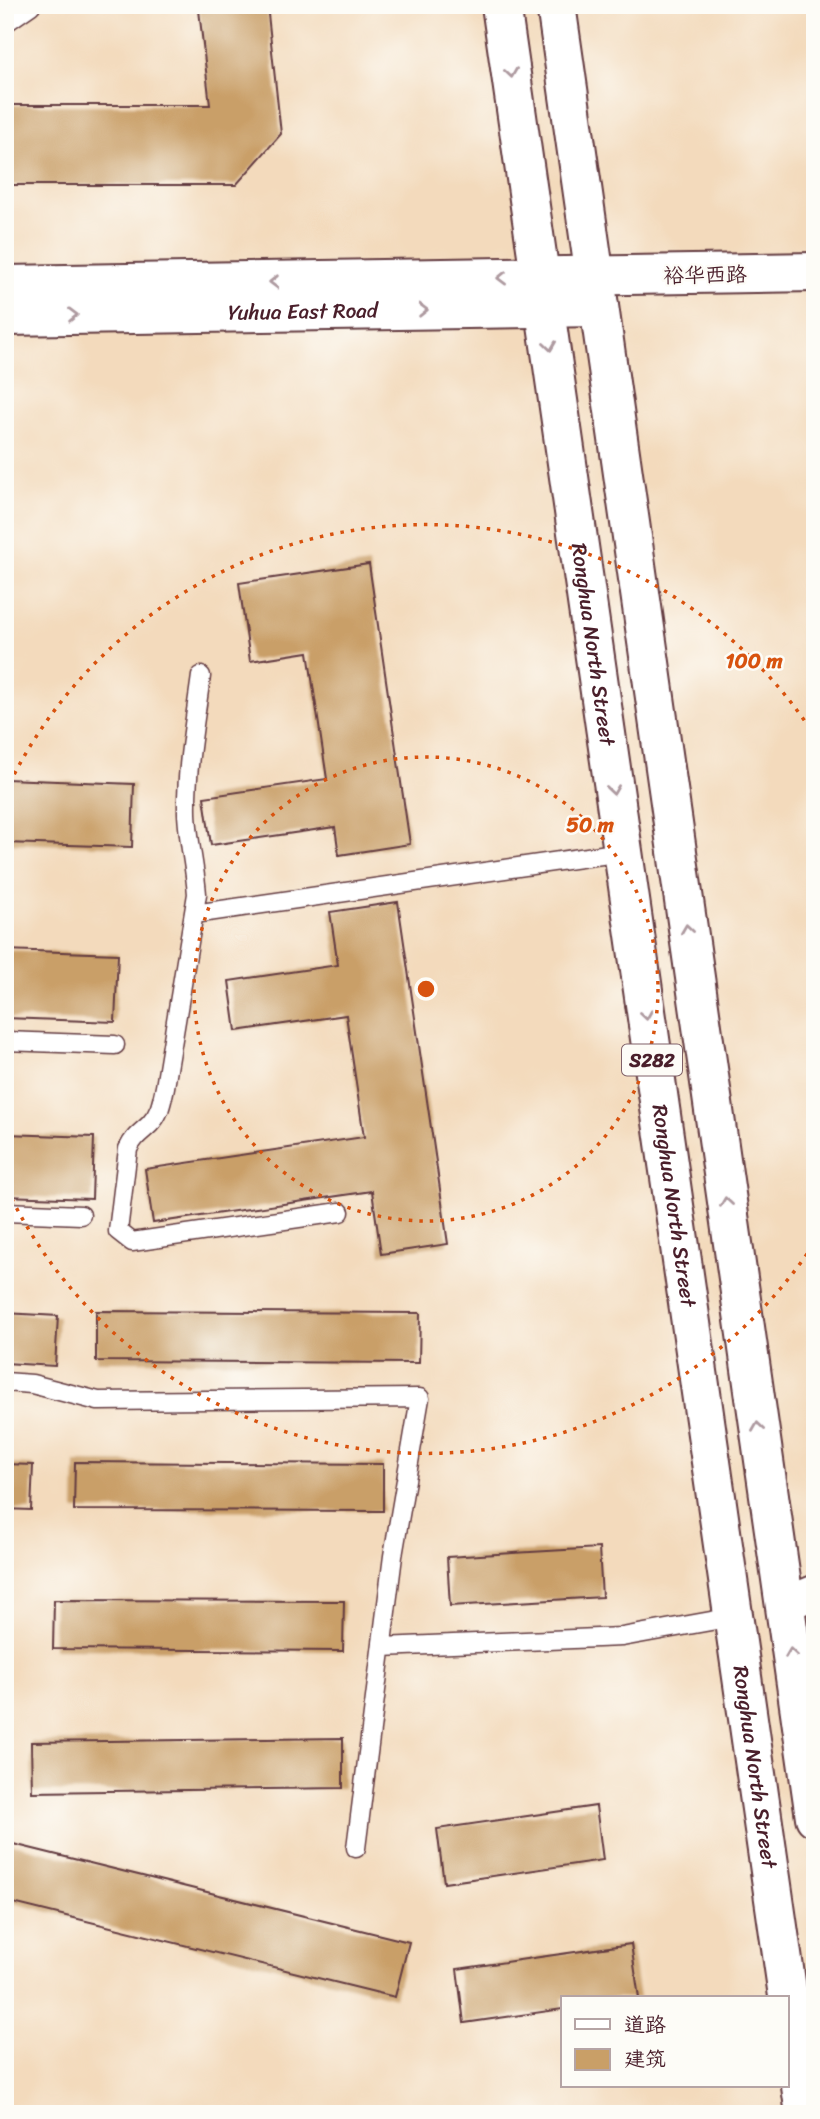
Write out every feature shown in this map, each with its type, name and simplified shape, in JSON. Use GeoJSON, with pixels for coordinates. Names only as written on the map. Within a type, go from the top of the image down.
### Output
{"type":"FeatureCollection","features":[{"type":"Feature","properties":{"kind":"main road","name":"Ronghua North Street"},"geometry":{"type":"LineString","coordinates":[[501,5],[788,1996]]}},
{"type":"Feature","properties":{"kind":"main road","name":"S282"},"geometry":{"type":"LineString","coordinates":[[556,5],[597,292],[799,1599],[815,1817]]}},
{"type":"Feature","properties":{"kind":"main road","name":"裕华西路"},"geometry":{"type":"LineString","coordinates":[[597,292],[815,272]]}},
{"type":"Feature","properties":{"kind":"main road","name":"Yuhua East Road"},"geometry":{"type":"LineString","coordinates":[[5,285],[542,293]]}},
{"type":"Feature","properties":{"kind":"main road","name":"Yuhua East Road"},"geometry":{"type":"LineString","coordinates":[[5,316],[597,292]]}},
{"type":"Feature","properties":{"kind":"main road","name":"Ronghua North Street"},"geometry":{"type":"LineString","coordinates":[[788,1997],[805,2114]]}},
{"type":"Feature","properties":{"kind":"lane"},"geometry":{"type":"LineString","coordinates":[[5,23],[31,5]]}},
{"type":"Feature","properties":{"kind":"lane"},"geometry":{"type":"LineString","coordinates":[[201,676],[187,779],[189,838],[197,894],[163,1099],[155,1117],[134,1136],[128,1149],[118,1231],[132,1242],[340,1212]]}},
{"type":"Feature","properties":{"kind":"lane"},"geometry":{"type":"LineString","coordinates":[[194,914],[622,852]]}},
{"type":"Feature","properties":{"kind":"lane"},"geometry":{"type":"LineString","coordinates":[[5,1041],[115,1045]]}},
{"type":"Feature","properties":{"kind":"lane"},"geometry":{"type":"LineString","coordinates":[[5,1212],[81,1215]]}},
{"type":"Feature","properties":{"kind":"lane"},"geometry":{"type":"LineString","coordinates":[[5,1382],[32,1384],[98,1401],[420,1398],[393,1556],[356,1849]]}},
{"type":"Feature","properties":{"kind":"lane"},"geometry":{"type":"LineString","coordinates":[[382,1647],[622,1637],[733,1617]]}},
{"type":"Feature","properties":{"kind":"building"},"geometry":{"type":"Polygon","coordinates":[[[237,5],[267,5],[281,134],[236,185],[5,185],[5,105],[210,105],[199,10],[237,5]]]}},
{"type":"Feature","properties":{"kind":"building"},"geometry":{"type":"Polygon","coordinates":[[[369,564],[410,844],[339,855],[335,827],[211,845],[204,797],[327,779],[308,652],[250,661],[239,583],[369,564]]]}},
{"type":"Feature","properties":{"kind":"building"},"geometry":{"type":"Polygon","coordinates":[[[5,779],[134,784],[132,847],[5,843],[5,779]]]}},
{"type":"Feature","properties":{"kind":"building"},"geometry":{"type":"Polygon","coordinates":[[[398,902],[448,1244],[381,1254],[372,1191],[153,1223],[145,1169],[364,1137],[346,1015],[236,1031],[229,981],[338,965],[330,912],[398,902]]]}},
{"type":"Feature","properties":{"kind":"building"},"geometry":{"type":"Polygon","coordinates":[[[5,950],[118,954],[115,1022],[5,1018],[5,950]]]}},
{"type":"Feature","properties":{"kind":"building"},"geometry":{"type":"Polygon","coordinates":[[[5,1134],[94,1137],[92,1199],[5,1196],[5,1134]]]}},
{"type":"Feature","properties":{"kind":"building"},"geometry":{"type":"Polygon","coordinates":[[[96,1311],[420,1313],[419,1363],[96,1361],[96,1311]]]}},
{"type":"Feature","properties":{"kind":"building"},"geometry":{"type":"Polygon","coordinates":[[[5,1313],[58,1316],[55,1366],[5,1363],[5,1313]]]}},
{"type":"Feature","properties":{"kind":"building"},"geometry":{"type":"Polygon","coordinates":[[[75,1462],[383,1464],[383,1511],[74,1510],[75,1462]]]}},
{"type":"Feature","properties":{"kind":"building"},"geometry":{"type":"Polygon","coordinates":[[[5,1464],[33,1465],[31,1510],[5,1509],[5,1464]]]}},
{"type":"Feature","properties":{"kind":"building"},"geometry":{"type":"Polygon","coordinates":[[[599,1548],[602,1597],[450,1606],[447,1557],[599,1548]]]}},
{"type":"Feature","properties":{"kind":"building"},"geometry":{"type":"Polygon","coordinates":[[[54,1600],[344,1601],[343,1651],[53,1649],[54,1600]]]}},
{"type":"Feature","properties":{"kind":"building"},"geometry":{"type":"Polygon","coordinates":[[[343,1738],[343,1788],[32,1792],[31,1742],[343,1738]]]}},
{"type":"Feature","properties":{"kind":"building"},"geometry":{"type":"Polygon","coordinates":[[[596,1806],[603,1860],[444,1883],[437,1829],[596,1806]]]}},
{"type":"Feature","properties":{"kind":"building"},"geometry":{"type":"Polygon","coordinates":[[[5,1842],[409,1942],[395,1997],[5,1901],[5,1842]]]}},
{"type":"Feature","properties":{"kind":"building"},"geometry":{"type":"Polygon","coordinates":[[[631,1944],[639,1996],[561,1996],[561,2009],[464,2023],[457,1969],[631,1944]]]}}]}
